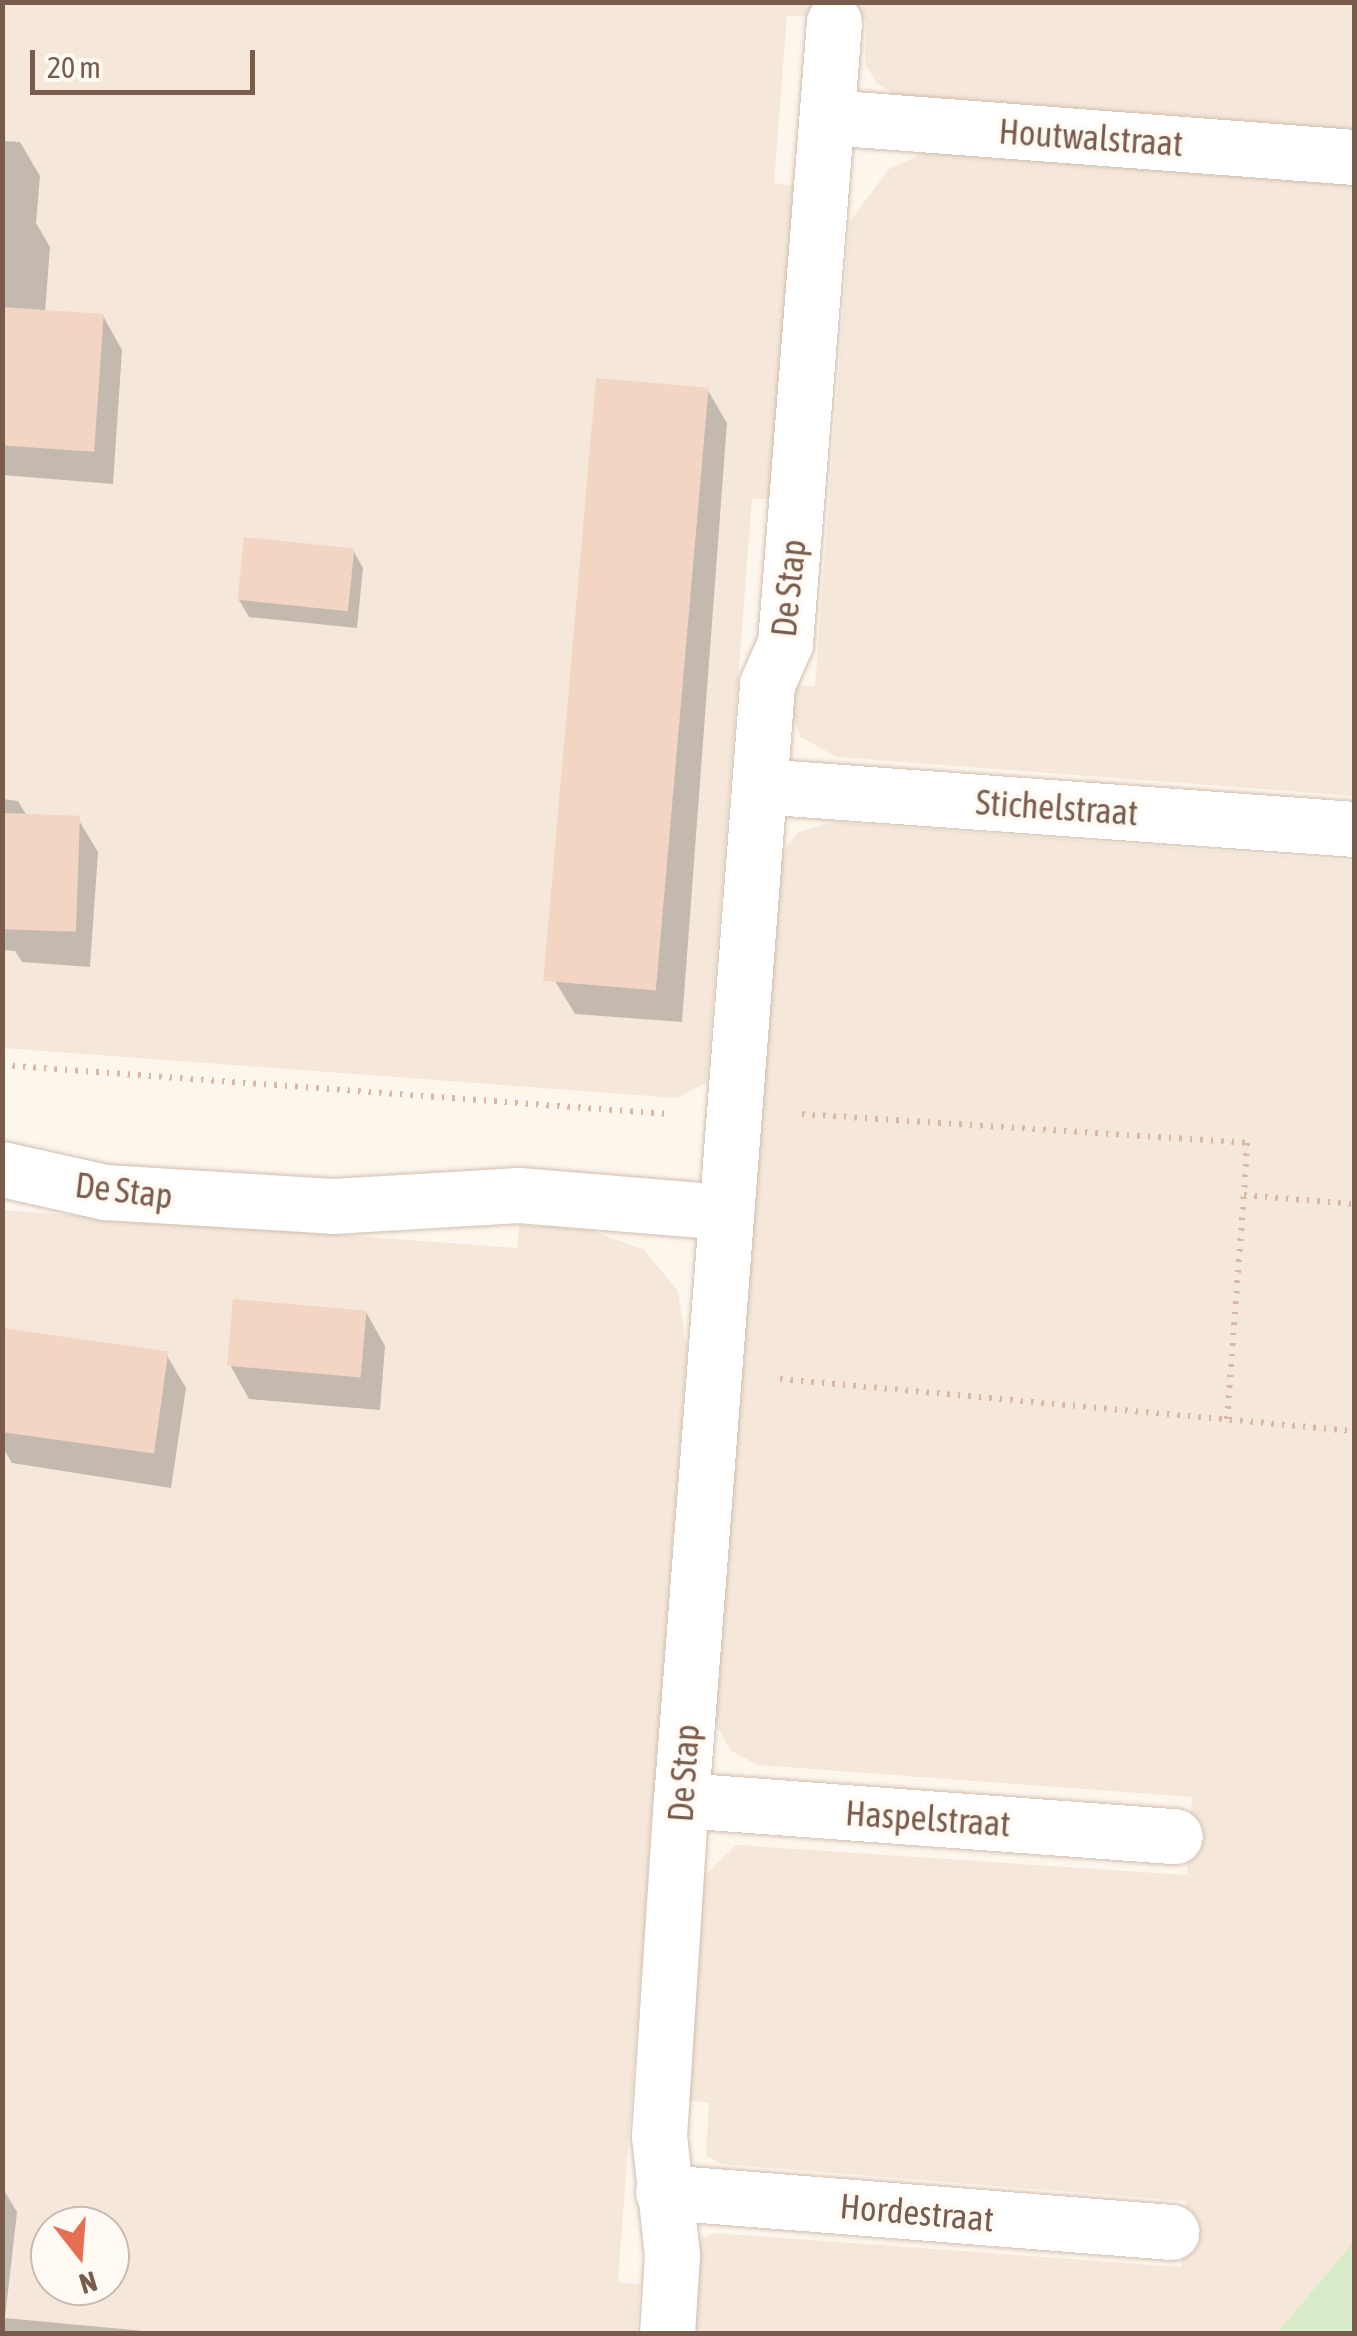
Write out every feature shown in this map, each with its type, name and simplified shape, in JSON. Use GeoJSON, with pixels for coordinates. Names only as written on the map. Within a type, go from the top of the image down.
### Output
{"type":"FeatureCollection","features":[{"type":"Feature","properties":{"kind":"street","name":"De Stap"},"geometry":{"type":"LineString","coordinates":[[666,2334],[672,2256],[659,2136],[681,1800],[758,786],[767,684],[786,643],[834,22]]}},
{"type":"Feature","properties":{"kind":"street","name":"Houtwalstraat"},"geometry":{"type":"LineString","coordinates":[[828,118],[1354,157]]}},
{"type":"Feature","properties":{"kind":"street","name":"Stichelstraat"},"geometry":{"type":"LineString","coordinates":[[758,786],[1354,829]]}},
{"type":"Feature","properties":{"kind":"street","name":"De Stap"},"geometry":{"type":"LineString","coordinates":[[2,1169],[105,1192],[314,1205],[519,1195],[726,1212]]}},
{"type":"Feature","properties":{"kind":"street","name":"Haspelstraat"},"geometry":{"type":"LineString","coordinates":[[681,1800],[1175,1836]]}},
{"type":"Feature","properties":{"kind":"street","name":"Hordestraat"},"geometry":{"type":"LineString","coordinates":[[663,2192],[1170,2232]]}},
{"type":"Feature","properties":{"kind":"path"},"geometry":{"type":"LineString","coordinates":[[2,1064],[674,1114],[734,1109],[1247,1142],[1227,1420]]}},
{"type":"Feature","properties":{"kind":"path"},"geometry":{"type":"LineString","coordinates":[[1244,1196],[1354,1204]]}},
{"type":"Feature","properties":{"kind":"path"},"geometry":{"type":"LineString","coordinates":[[714,1373],[1354,1431]]}},
{"type":"Feature","properties":{"kind":"shaded area"},"geometry":{"type":"Polygon","coordinates":[[[2,3],[1354,3],[1354,133],[898,97],[877,83],[865,64],[866,19],[787,16],[774,183],[796,186],[772,499],[752,499],[707,1082],[677,1098],[3,1048],[2,3]]]}},
{"type":"Feature","properties":{"kind":"shaded area"},"geometry":{"type":"Polygon","coordinates":[[[931,150],[1354,178],[1354,796],[836,757],[801,737],[792,717],[794,685],[815,686],[850,221],[889,169],[931,150]]]}},
{"type":"Feature","properties":{"kind":"shaded area"},"geometry":{"type":"Polygon","coordinates":[[[835,822],[1354,861],[1354,2241],[1277,2333],[692,2333],[699,2240],[715,2233],[1181,2267],[1186,2201],[721,2164],[706,2155],[709,2103],[686,2100],[704,1876],[736,1845],[1187,1875],[1192,1797],[757,1765],[730,1750],[715,1722],[780,856],[798,832],[835,822]]]}},
{"type":"Feature","properties":{"kind":"shaded area"},"geometry":{"type":"Polygon","coordinates":[[[2,1210],[517,1248],[519,1225],[588,1229],[644,1250],[678,1291],[687,1349],[618,2282],[640,2285],[636,2333],[3,2333],[2,1210]]]}},
{"type":"Feature","properties":{"kind":"green space"},"geometry":{"type":"Polygon","coordinates":[[[1354,2241],[1354,2333],[1277,2333],[1354,2241]]]}},
{"type":"Feature","properties":{"kind":"building"},"geometry":{"type":"Polygon","coordinates":[[[2,307],[104,314],[94,452],[2,445],[2,307]]]}},
{"type":"Feature","properties":{"kind":"building"},"geometry":{"type":"Polygon","coordinates":[[[596,378],[709,388],[656,991],[543,981],[596,378]]]}},
{"type":"Feature","properties":{"kind":"building"},"geometry":{"type":"Polygon","coordinates":[[[244,537],[354,549],[348,611],[237,600],[244,537]]]}},
{"type":"Feature","properties":{"kind":"building"},"geometry":{"type":"Polygon","coordinates":[[[2,813],[80,816],[76,932],[2,929],[2,813]]]}},
{"type":"Feature","properties":{"kind":"building"},"geometry":{"type":"Polygon","coordinates":[[[233,1299],[366,1311],[361,1377],[227,1366],[233,1299]]]}},
{"type":"Feature","properties":{"kind":"building"},"geometry":{"type":"Polygon","coordinates":[[[2,1328],[168,1351],[154,1453],[2,1432],[2,1328]]]}}]}
